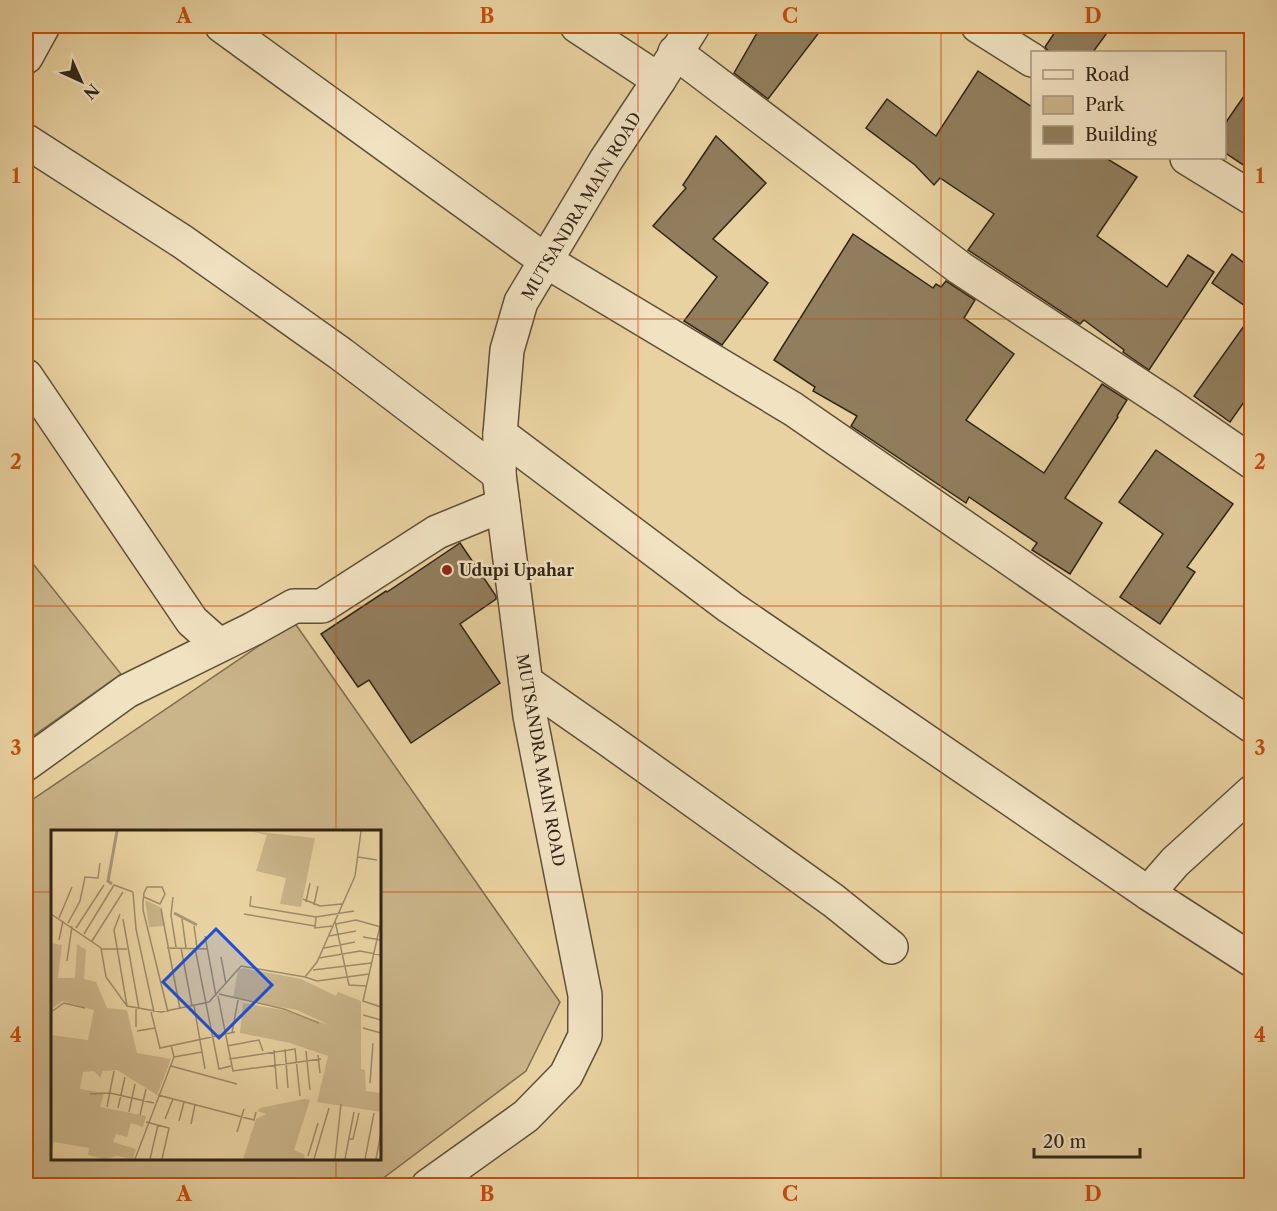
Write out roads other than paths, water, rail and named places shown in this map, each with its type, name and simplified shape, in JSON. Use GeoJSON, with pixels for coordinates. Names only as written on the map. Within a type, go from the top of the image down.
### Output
{"type":"FeatureCollection","features":[{"type":"Feature","properties":{"kind":"street"},"geometry":{"type":"LineString","coordinates":[[26,57],[43,26]]}},
{"type":"Feature","properties":{"kind":"street"},"geometry":{"type":"LineString","coordinates":[[222,26],[546,261],[793,409],[1251,726]]}},
{"type":"Feature","properties":{"kind":"street"},"geometry":{"type":"LineString","coordinates":[[577,26],[659,80]]}},
{"type":"Feature","properties":{"kind":"street"},"geometry":{"type":"LineString","coordinates":[[978,26],[1031,59]]}},
{"type":"Feature","properties":{"kind":"street"},"geometry":{"type":"LineString","coordinates":[[684,39],[960,268],[1169,405],[1251,462]]}},
{"type":"Feature","properties":{"kind":"street","name":"MUTSANDRA MAIN ROAD"},"geometry":{"type":"LineString","coordinates":[[428,1185],[526,1116],[566,1075],[585,1036],[585,995],[530,716],[501,490],[500,434],[507,350],[521,302],[606,160],[684,39]]}},
{"type":"Feature","properties":{"kind":"street"},"geometry":{"type":"LineString","coordinates":[[26,141],[183,242],[341,354],[501,490],[322,606],[294,606],[127,690],[26,764]]}},
{"type":"Feature","properties":{"kind":"street"},"geometry":{"type":"LineString","coordinates":[[1189,159],[1251,198]]}},
{"type":"Feature","properties":{"kind":"street"},"geometry":{"type":"LineString","coordinates":[[26,376],[192,621],[219,645]]}},
{"type":"Feature","properties":{"kind":"street"},"geometry":{"type":"LineString","coordinates":[[500,434],[730,607],[1148,893],[1251,960]]}},
{"type":"Feature","properties":{"kind":"street"},"geometry":{"type":"LineString","coordinates":[[526,682],[834,901],[891,947]]}},
{"type":"Feature","properties":{"kind":"street"},"geometry":{"type":"LineString","coordinates":[[1148,893],[1175,862],[1251,792]]}},
{"type":"Feature","properties":{"kind":"place","name":"Udupi Upahar"},"geometry":{"type":"Point","coordinates":[447,570]}}]}
